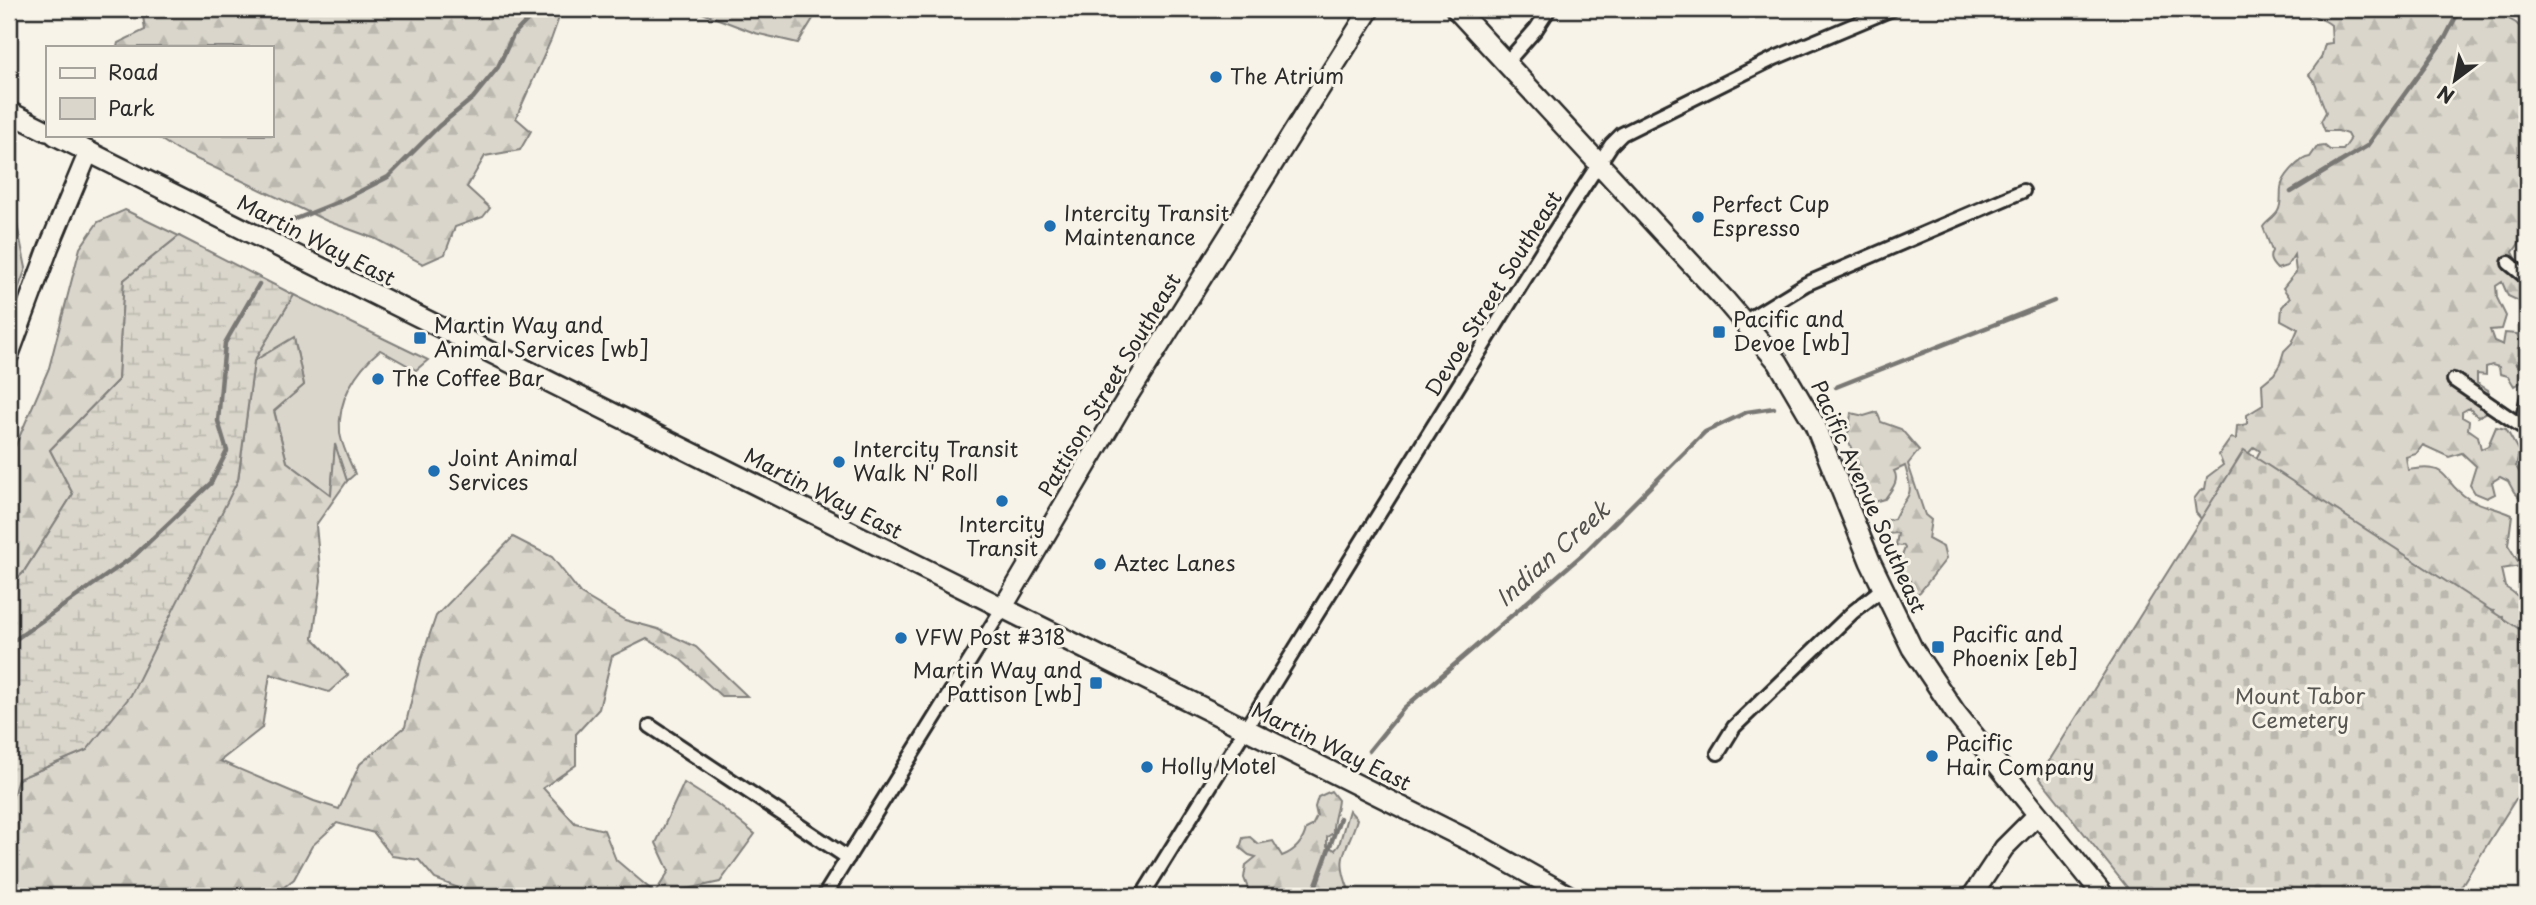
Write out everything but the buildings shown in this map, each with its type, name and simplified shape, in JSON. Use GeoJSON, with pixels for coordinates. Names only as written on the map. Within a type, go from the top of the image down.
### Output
{"type":"FeatureCollection","features":[{"type":"Feature","properties":{"kind":"main road","name":"Pacific Avenue Southeast"},"geometry":{"type":"LineString","coordinates":[[1456,9],[1744,321],[1778,362],[1815,425],[1882,589],[1912,648],[1941,691],[2104,896]]}},
{"type":"Feature","properties":{"kind":"main road"},"geometry":{"type":"LineString","coordinates":[[9,112],[46,130]]}},
{"type":"Feature","properties":{"kind":"main road","name":"Martin Way East"},"geometry":{"type":"LineString","coordinates":[[57,136],[1480,846],[1569,896]]}},
{"type":"Feature","properties":{"kind":"street","name":"Pattison Street Southeast"},"geometry":{"type":"LineString","coordinates":[[1002,609],[1120,409],[1370,9]]}},
{"type":"Feature","properties":{"kind":"street"},"geometry":{"type":"LineString","coordinates":[[1506,63],[1525,44],[1549,9]]}},
{"type":"Feature","properties":{"kind":"street","name":"Devoe Street Southeast"},"geometry":{"type":"LineString","coordinates":[[1142,896],[1542,251],[1611,145],[1622,134],[1775,58],[1892,9]]}},
{"type":"Feature","properties":{"kind":"street"},"geometry":{"type":"LineString","coordinates":[[9,355],[49,247],[89,151]]}},
{"type":"Feature","properties":{"kind":"street"},"geometry":{"type":"LineString","coordinates":[[1744,321],[1806,284],[2023,191]]}},
{"type":"Feature","properties":{"kind":"street"},"geometry":{"type":"LineString","coordinates":[[2509,263],[2527,278]]}},
{"type":"Feature","properties":{"kind":"street"},"geometry":{"type":"LineString","coordinates":[[2454,380],[2527,430]]}},
{"type":"Feature","properties":{"kind":"street"},"geometry":{"type":"LineString","coordinates":[[2527,400],[2524,413],[2527,422]]}},
{"type":"Feature","properties":{"kind":"street"},"geometry":{"type":"LineString","coordinates":[[1718,753],[1734,727],[1853,612],[1882,589]]}},
{"type":"Feature","properties":{"kind":"street"},"geometry":{"type":"LineString","coordinates":[[824,896],[1002,609]]}},
{"type":"Feature","properties":{"kind":"street"},"geometry":{"type":"LineString","coordinates":[[650,726],[848,858]]}},
{"type":"Feature","properties":{"kind":"street"},"geometry":{"type":"LineString","coordinates":[[1972,896],[2004,848],[2037,815]]}},
{"type":"Feature","properties":{"kind":"green space"},"geometry":{"type":"Polygon","coordinates":[[[142,9],[562,9],[516,118],[531,131],[520,150],[485,156],[467,187],[490,208],[483,217],[455,227],[445,254],[423,264],[376,239],[327,221],[177,150],[156,136],[273,136],[273,46],[117,46],[118,43],[145,30],[142,9]]]}},
{"type":"Feature","properties":{"kind":"green space"},"geometry":{"type":"Polygon","coordinates":[[[692,9],[819,9],[798,43],[755,33],[692,9]]]}},
{"type":"Feature","properties":{"kind":"green space"},"geometry":{"type":"Polygon","coordinates":[[[2301,9],[2491,9],[2516,23],[2527,34],[2527,232],[2513,252],[2518,262],[2527,267],[2527,317],[2522,315],[2519,301],[2508,296],[2502,282],[2496,286],[2497,298],[2506,316],[2502,329],[2490,330],[2494,341],[2503,345],[2505,333],[2517,334],[2522,344],[2518,348],[2527,354],[2527,367],[2515,363],[2521,369],[2524,381],[2514,386],[2508,376],[2500,374],[2499,367],[2486,367],[2486,375],[2477,374],[2477,383],[2488,390],[2491,400],[2489,411],[2478,417],[2469,408],[2462,412],[2462,417],[2469,421],[2468,429],[2478,436],[2481,449],[2488,446],[2496,427],[2506,429],[2519,452],[2516,466],[2527,486],[2527,498],[2523,501],[2508,481],[2500,477],[2492,482],[2495,494],[2487,498],[2475,493],[2470,485],[2476,466],[2462,453],[2449,457],[2423,445],[2416,454],[2406,457],[2408,470],[2423,468],[2440,471],[2469,499],[2512,515],[2508,545],[2521,566],[2501,569],[2505,587],[2519,598],[2526,609],[2527,640],[2504,623],[2503,617],[2496,618],[2494,611],[2484,610],[2250,470],[2260,451],[2254,447],[2244,458],[2204,522],[2196,513],[2194,499],[2205,489],[2207,477],[2223,465],[2219,455],[2231,438],[2236,439],[2237,426],[2247,424],[2247,415],[2263,405],[2262,384],[2274,374],[2298,329],[2281,320],[2282,307],[2290,298],[2283,288],[2296,272],[2294,255],[2287,266],[2277,269],[2271,260],[2272,251],[2263,227],[2278,211],[2282,184],[2296,165],[2310,157],[2317,147],[2343,150],[2350,140],[2347,134],[2325,131],[2321,121],[2326,112],[2309,75],[2321,58],[2325,44],[2332,43],[2331,25],[2301,9]]]}},
{"type":"Feature","properties":{"kind":"green space"},"geometry":{"type":"Polygon","coordinates":[[[9,186],[26,268],[9,314],[9,186]]]}},
{"type":"Feature","properties":{"kind":"green space"},"geometry":{"type":"Polygon","coordinates":[[[125,210],[179,236],[124,280],[118,380],[50,450],[73,494],[23,573],[9,586],[9,457],[49,368],[80,248],[98,222],[125,210]]]}},
{"type":"Feature","properties":{"kind":"green space"},"geometry":{"type":"Polygon","coordinates":[[[179,236],[294,295],[254,361],[238,480],[131,695],[87,750],[18,779],[9,809],[9,586],[23,573],[73,494],[50,450],[118,380],[124,280],[179,236]]]}},
{"type":"Feature","properties":{"kind":"green space"},"geometry":{"type":"Polygon","coordinates":[[[294,295],[428,360],[416,370],[380,350],[356,376],[345,397],[340,420],[342,442],[355,474],[347,481],[335,446],[331,495],[287,462],[274,410],[304,385],[294,338],[254,361],[294,295]]]}},
{"type":"Feature","properties":{"kind":"green space"},"geometry":{"type":"Polygon","coordinates":[[[294,337],[304,385],[274,411],[287,462],[331,495],[335,444],[347,481],[316,525],[321,580],[313,638],[348,675],[329,692],[270,674],[262,728],[220,761],[339,809],[360,764],[405,727],[421,660],[436,616],[513,537],[552,557],[581,594],[625,620],[658,629],[696,647],[747,696],[721,696],[679,658],[647,639],[612,656],[599,709],[576,734],[576,765],[543,788],[575,823],[604,830],[616,860],[655,893],[669,871],[656,843],[684,783],[716,803],[755,834],[720,882],[683,890],[688,896],[471,896],[469,892],[435,879],[419,860],[392,856],[374,833],[337,823],[312,846],[294,879],[273,896],[9,896],[9,809],[18,779],[87,750],[238,480],[254,361],[294,337]]]}},
{"type":"Feature","properties":{"kind":"green space"},"geometry":{"type":"Polygon","coordinates":[[[1877,412],[1881,422],[1901,429],[1919,450],[1908,464],[1925,515],[1931,520],[1928,539],[1943,547],[1946,559],[1920,592],[1911,597],[1907,589],[1911,585],[1909,576],[1900,572],[1898,566],[1905,548],[1903,545],[1896,545],[1898,533],[1887,534],[1885,526],[1887,520],[1894,519],[1910,492],[1905,466],[1894,471],[1895,482],[1885,499],[1867,504],[1862,499],[1858,467],[1846,434],[1849,431],[1851,413],[1864,416],[1877,412]]]}},
{"type":"Feature","properties":{"kind":"green space","name":"Mount Tabor Cemetery"},"geometry":{"type":"Polygon","coordinates":[[[2244,450],[2527,634],[2527,781],[2455,896],[2338,896],[2332,893],[2329,896],[2134,896],[2039,777],[2244,450]]]}},
{"type":"Feature","properties":{"kind":"green space"},"geometry":{"type":"Polygon","coordinates":[[[1331,791],[1338,800],[1333,833],[1327,837],[1327,846],[1335,850],[1339,845],[1349,810],[1357,819],[1344,853],[1343,868],[1349,890],[1366,896],[1251,896],[1244,878],[1246,865],[1256,857],[1240,848],[1243,838],[1250,837],[1258,844],[1273,841],[1282,856],[1287,854],[1298,846],[1306,829],[1312,826],[1317,816],[1315,807],[1318,797],[1331,791]]]}},
{"type":"Feature","properties":{"kind":"waterway"},"geometry":{"type":"LineString","coordinates":[[291,221],[343,200],[388,177],[439,126],[473,98],[498,67],[513,35],[538,9]]}},
{"type":"Feature","properties":{"kind":"waterway","name":"Indian Creek"},"geometry":{"type":"LineString","coordinates":[[2291,192],[2367,146],[2445,38],[2460,9]]}},
{"type":"Feature","properties":{"kind":"waterway"},"geometry":{"type":"LineString","coordinates":[[9,644],[134,556],[211,483],[227,451],[218,421],[225,343],[259,284]]}},
{"type":"Feature","properties":{"kind":"waterway","name":"Indian Creek"},"geometry":{"type":"LineString","coordinates":[[1836,387],[2054,301]]}},
{"type":"Feature","properties":{"kind":"waterway","name":"Indian Creek"},"geometry":{"type":"LineString","coordinates":[[1369,751],[1404,708],[1582,555],[1705,432],[1747,412],[1774,408]]}},
{"type":"Feature","properties":{"kind":"waterway","name":"Indian Creek"},"geometry":{"type":"LineString","coordinates":[[1312,896],[1340,818]]}},
{"type":"Feature","properties":{"kind":"place","name":"The Atrium"},"geometry":{"type":"Point","coordinates":[1216,77]}},
{"type":"Feature","properties":{"kind":"place","name":"Perfect Cup Espresso"},"geometry":{"type":"Point","coordinates":[1698,217]}},
{"type":"Feature","properties":{"kind":"place","name":"Intercity Transit Maintenance"},"geometry":{"type":"Point","coordinates":[1050,226]}},
{"type":"Feature","properties":{"kind":"place","name":"Pacific and Devoe [wb]"},"geometry":{"type":"Point","coordinates":[1719,332]}},
{"type":"Feature","properties":{"kind":"place","name":"Martin Way and Animal Services [wb]"},"geometry":{"type":"Point","coordinates":[420,338]}},
{"type":"Feature","properties":{"kind":"place","name":"The Coffee Bar"},"geometry":{"type":"Point","coordinates":[378,379]}},
{"type":"Feature","properties":{"kind":"place","name":"Intercity Transit Walk N' Roll"},"geometry":{"type":"Point","coordinates":[839,462]}},
{"type":"Feature","properties":{"kind":"place","name":"Joint Animal Services"},"geometry":{"type":"Point","coordinates":[434,471]}},
{"type":"Feature","properties":{"kind":"place","name":"Intercity Transit"},"geometry":{"type":"Point","coordinates":[1002,501]}},
{"type":"Feature","properties":{"kind":"place","name":"Aztec Lanes"},"geometry":{"type":"Point","coordinates":[1100,564]}},
{"type":"Feature","properties":{"kind":"place","name":"VFW Post #318"},"geometry":{"type":"Point","coordinates":[901,638]}},
{"type":"Feature","properties":{"kind":"place","name":"Pacific and Phoenix [eb]"},"geometry":{"type":"Point","coordinates":[1938,647]}},
{"type":"Feature","properties":{"kind":"place","name":"Martin Way and Pattison [wb]"},"geometry":{"type":"Point","coordinates":[1096,683]}},
{"type":"Feature","properties":{"kind":"place","name":"Pacific Hair Company"},"geometry":{"type":"Point","coordinates":[1932,756]}},
{"type":"Feature","properties":{"kind":"place","name":"Holly Motel"},"geometry":{"type":"Point","coordinates":[1147,767]}}]}
